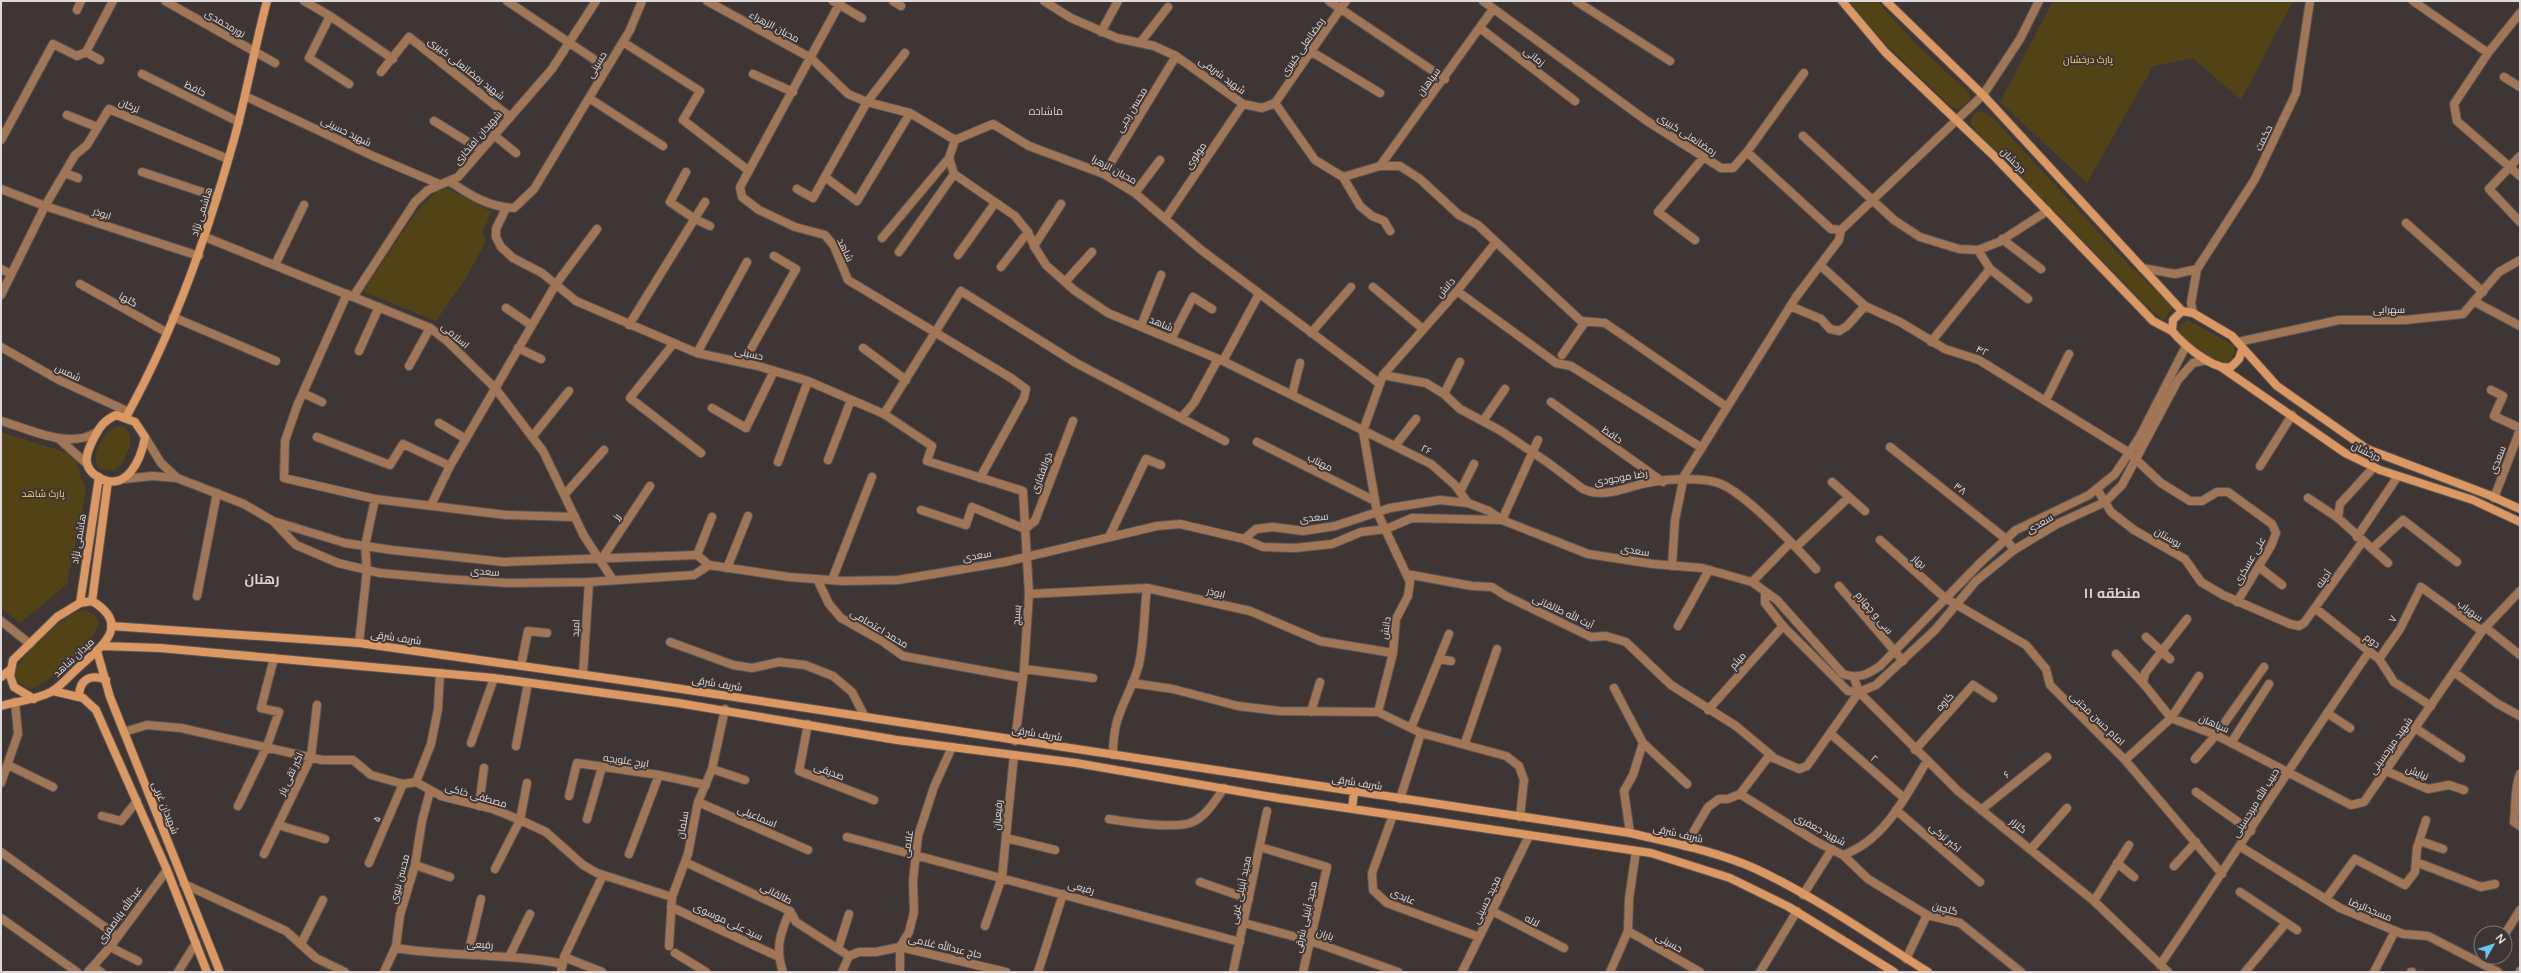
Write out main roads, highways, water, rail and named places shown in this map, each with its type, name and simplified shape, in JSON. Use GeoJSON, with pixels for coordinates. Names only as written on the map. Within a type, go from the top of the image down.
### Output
{"type":"FeatureCollection","features":[{"type":"Feature","properties":{"kind":"main road","name":"هاشمی نژاد"},"geometry":{"type":"LineString","coordinates":[[127,415],[173,317],[199,256],[245,96],[267,1]]}},
{"type":"Feature","properties":{"kind":"main road","name":"درخشان"},"geometry":{"type":"LineString","coordinates":[[1842,1],[1885,52],[1955,119],[2047,211],[2153,321],[2172,331],[2186,346],[2207,360],[2220,366],[2345,453],[2374,467],[2398,476],[2473,500],[2520,522]]}},
{"type":"Feature","properties":{"kind":"main road"},"geometry":{"type":"LineString","coordinates":[[1886,1],[1983,95],[2182,311],[2173,320],[2172,331]]}},
{"type":"Feature","properties":{"kind":"main road","name":"درخشان"},"geometry":{"type":"LineString","coordinates":[[2182,311],[2193,313],[2212,323],[2238,342],[2242,350],[2277,386],[2367,449],[2520,509]]}},
{"type":"Feature","properties":{"kind":"main road"},"geometry":{"type":"LineString","coordinates":[[2220,366],[2231,367],[2239,359],[2242,350]]}},
{"type":"Feature","properties":{"kind":"main road"},"geometry":{"type":"LineString","coordinates":[[116,415],[127,415],[142,429],[145,437],[136,464],[124,479],[116,482],[108,481],[99,477],[87,464],[90,445],[97,432],[109,418],[116,415]]}},
{"type":"Feature","properties":{"kind":"main road","name":"هاشمی نژاد"},"geometry":{"type":"LineString","coordinates":[[80,603],[99,477]]}},
{"type":"Feature","properties":{"kind":"main road","name":"هاشمی نژاد"},"geometry":{"type":"LineString","coordinates":[[92,601],[108,481]]}},
{"type":"Feature","properties":{"kind":"main road"},"geometry":{"type":"LineString","coordinates":[[34,699],[14,687],[10,670],[13,660],[57,617],[80,603],[92,601],[104,608],[111,617],[111,626]]}},
{"type":"Feature","properties":{"kind":"main road","name":"شریف شرقی"},"geometry":{"type":"LineString","coordinates":[[111,626],[359,643],[583,674],[1113,756],[1630,833],[1685,846],[1755,869],[1803,895],[1928,972]]}},
{"type":"Feature","properties":{"kind":"main road","name":"میدان شاهد"},"geometry":{"type":"LineString","coordinates":[[1,706],[34,699],[52,691],[110,636],[111,626]]}},
{"type":"Feature","properties":{"kind":"main road"},"geometry":{"type":"LineString","coordinates":[[99,648],[160,648],[494,678],[725,709],[952,747],[1076,763],[1393,816],[1650,853],[1730,878],[1797,912],[1894,972]]}},
{"type":"Feature","properties":{"kind":"main road","name":"شهیدان غربی"},"geometry":{"type":"LineString","coordinates":[[99,648],[106,680],[124,732],[220,972]]}},
{"type":"Feature","properties":{"kind":"main road"},"geometry":{"type":"LineString","coordinates":[[1,677],[10,670]]}},
{"type":"Feature","properties":{"kind":"main road"},"geometry":{"type":"LineString","coordinates":[[79,697],[81,685],[90,677],[98,676],[106,680]]}},
{"type":"Feature","properties":{"kind":"main road"},"geometry":{"type":"LineString","coordinates":[[52,691],[79,697],[96,710],[167,870],[207,972]]}},
{"type":"Feature","properties":{"kind":"main road"},"geometry":{"type":"LineString","coordinates":[[1352,809],[1354,792]]}},
{"type":"Feature","properties":{"kind":"district","name":"ماشاده"},"geometry":{"type":"Point","coordinates":[1046,111]}},
{"type":"Feature","properties":{"kind":"district","name":"رهنان"},"geometry":{"type":"Point","coordinates":[262,579]}},
{"type":"Feature","properties":{"kind":"district","name":"منطقه ۱۱"},"geometry":{"type":"Point","coordinates":[2112,593]}},
{"type":"Feature","properties":{"kind":"park label","name":"پارک درخشان"},"geometry":{"type":"Point","coordinates":[2088,60]}},
{"type":"Feature","properties":{"kind":"park label","name":"پارک شاهد"},"geometry":{"type":"Point","coordinates":[43,494]}}]}
